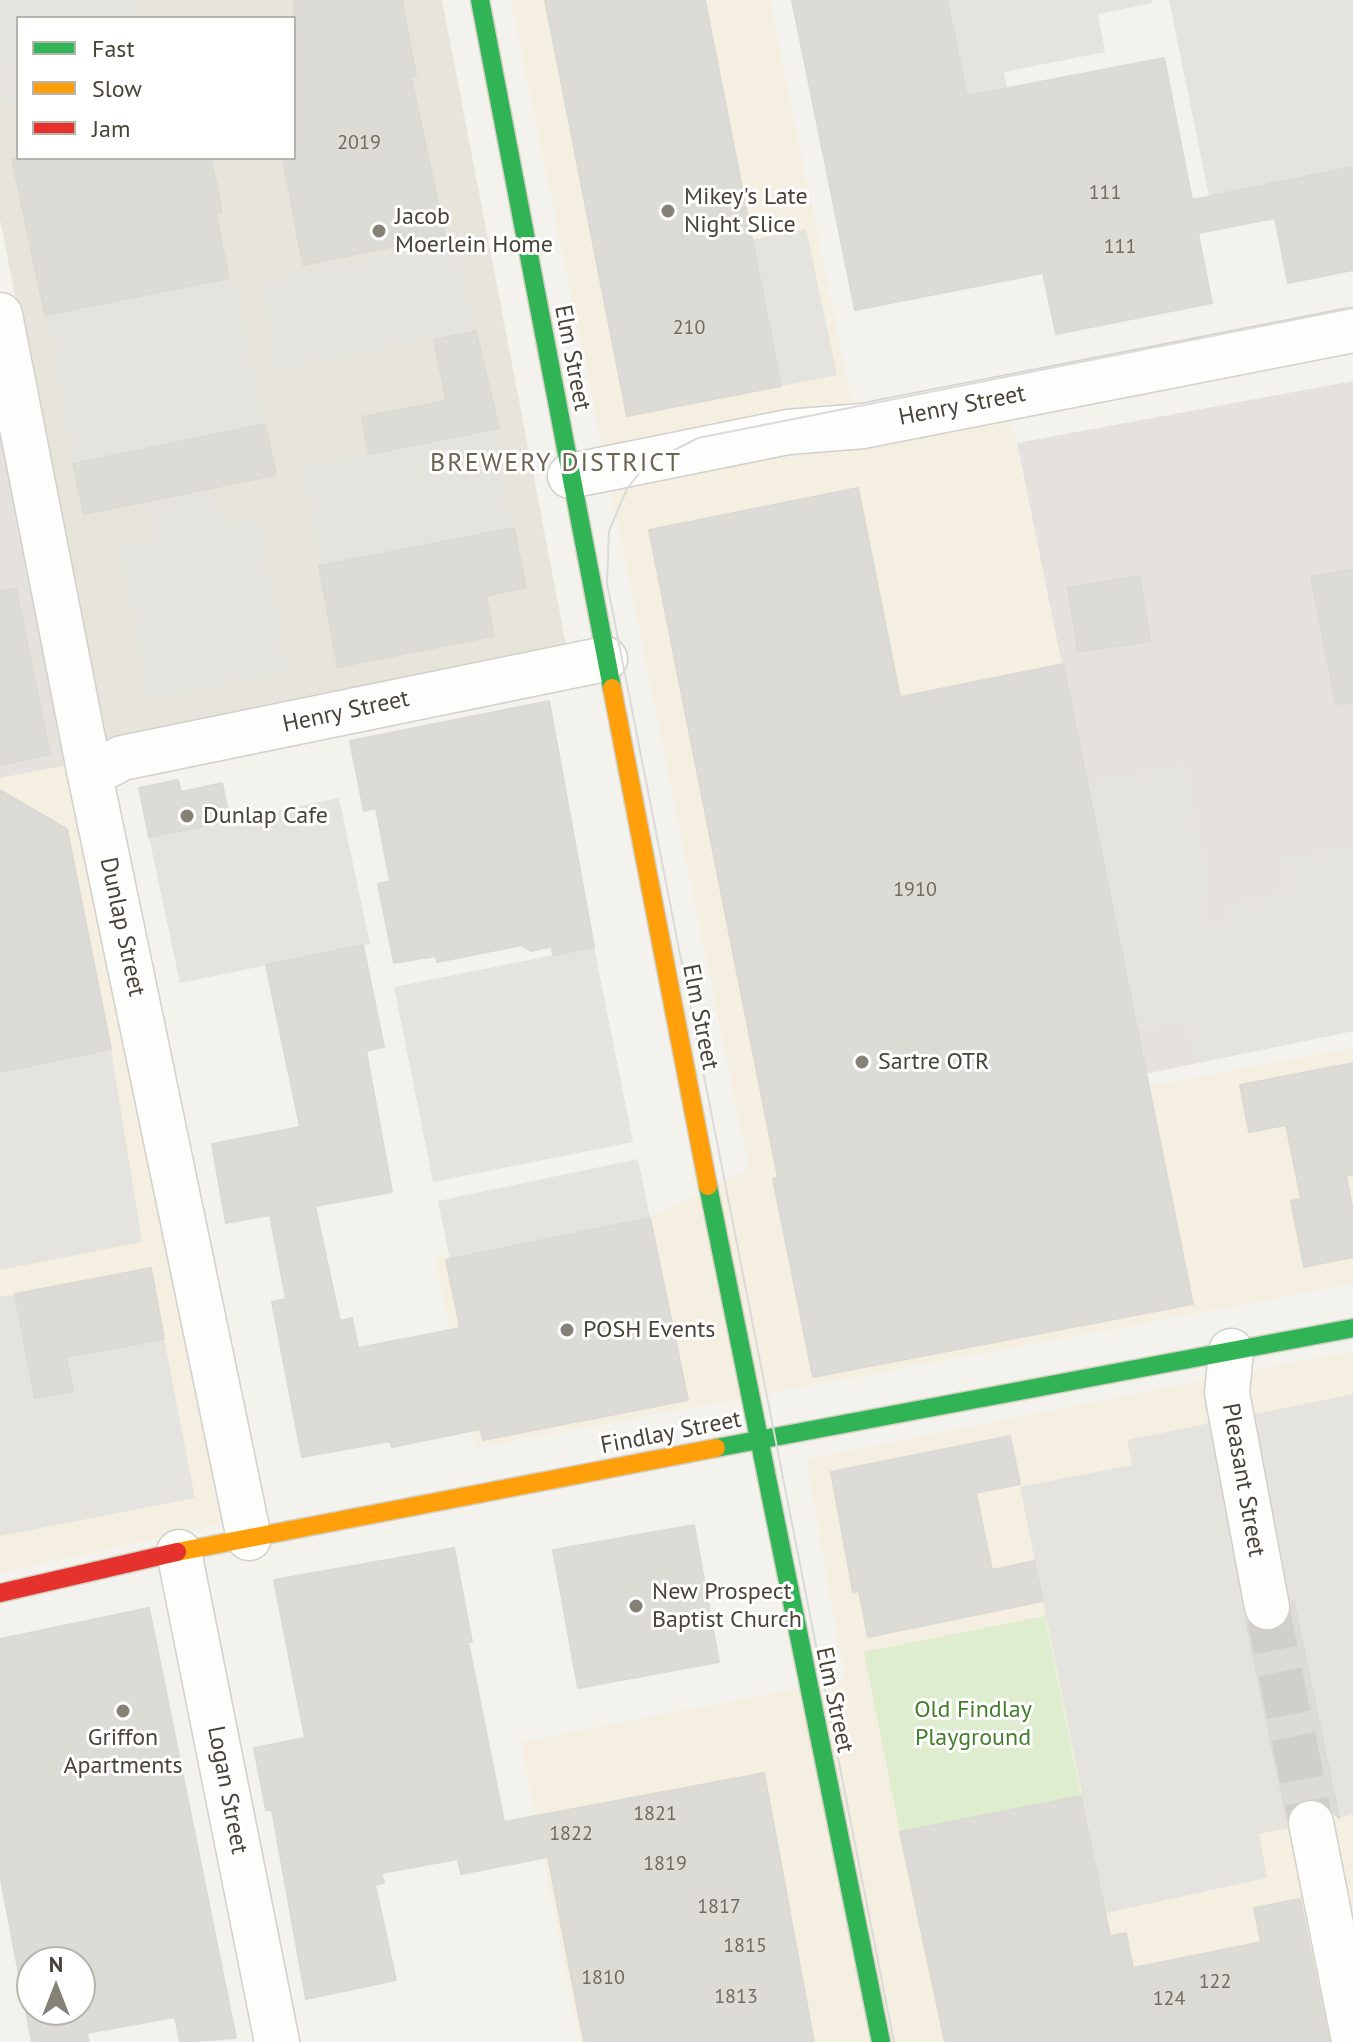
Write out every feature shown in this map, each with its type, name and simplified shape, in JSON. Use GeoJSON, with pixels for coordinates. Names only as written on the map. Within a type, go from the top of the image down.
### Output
{"type":"FeatureCollection","features":[{"type":"Feature","properties":{"kind":"street","name":"Elm Street"},"geometry":{"type":"LineString","coordinates":[[480,0],[757,1441],[881,2042]]}},
{"type":"Feature","properties":{"kind":"street","name":"Dunlap Street"},"geometry":{"type":"LineString","coordinates":[[0,315],[90,775],[249,1538]]}},
{"type":"Feature","properties":{"kind":"street","name":"Henry Street"},"geometry":{"type":"LineString","coordinates":[[570,476],[788,432],[863,426],[1353,330]]}},
{"type":"Feature","properties":{"kind":"street","name":"Henry Street"},"geometry":{"type":"LineString","coordinates":[[90,775],[122,758],[605,659]]}},
{"type":"Feature","properties":{"kind":"street","name":"Findlay Street"},"geometry":{"type":"LineString","coordinates":[[0,1593],[249,1538],[1353,1328]]}},
{"type":"Feature","properties":{"kind":"street","name":"Pleasant Street"},"geometry":{"type":"LineString","coordinates":[[1231,1351],[1227,1393],[1267,1607]]}},
{"type":"Feature","properties":{"kind":"street","name":"Logan Street"},"geometry":{"type":"LineString","coordinates":[[179,1552],[276,2035]]}},
{"type":"Feature","properties":{"kind":"street"},"geometry":{"type":"LineString","coordinates":[[1311,1823],[1353,2036]]}},
{"type":"Feature","properties":{"kind":"shaded area"},"geometry":{"type":"Polygon","coordinates":[[[0,0],[442,0],[567,650],[103,741],[0,219],[0,0]]]}},
{"type":"Feature","properties":{"kind":"shaded area"},"geometry":{"type":"Polygon","coordinates":[[[0,0],[136,0],[139,16],[16,16],[16,102],[2,105],[0,0]]]}},
{"type":"Feature","properties":{"kind":"shaded area"},"geometry":{"type":"Polygon","coordinates":[[[511,0],[770,0],[861,450],[1011,419],[1148,1086],[1353,1048],[1353,1284],[476,1448],[435,1259],[658,1214],[749,1169],[511,0]]]}},
{"type":"Feature","properties":{"kind":"shaded area"},"geometry":{"type":"Polygon","coordinates":[[[947,0],[1152,0],[1152,3],[1098,14],[1105,52],[1004,72],[1007,89],[967,97],[947,0]]]}},
{"type":"Feature","properties":{"kind":"shaded area"},"geometry":{"type":"Polygon","coordinates":[[[1169,0],[1353,0],[1353,167],[1209,196],[1169,0]]]}},
{"type":"Feature","properties":{"kind":"shaded area"},"geometry":{"type":"Polygon","coordinates":[[[806,229],[837,375],[781,386],[752,240],[806,229]]]}},
{"type":"Feature","properties":{"kind":"shaded area"},"geometry":{"type":"Polygon","coordinates":[[[457,240],[476,331],[275,371],[260,279],[457,240]]]}},
{"type":"Feature","properties":{"kind":"shaded area"},"geometry":{"type":"Polygon","coordinates":[[[236,278],[265,424],[73,464],[45,315],[236,278]]]}},
{"type":"Feature","properties":{"kind":"shaded area"},"geometry":{"type":"Polygon","coordinates":[[[1353,381],[1353,1031],[1145,1074],[1017,443],[1353,381]]]}},
{"type":"Feature","properties":{"kind":"shaded area"},"geometry":{"type":"Polygon","coordinates":[[[0,393],[72,764],[0,778],[0,393]]]}},
{"type":"Feature","properties":{"kind":"shaded area"},"geometry":{"type":"Polygon","coordinates":[[[495,429],[514,528],[319,566],[300,467],[495,429]]]}},
{"type":"Feature","properties":{"kind":"shaded area"},"geometry":{"type":"Polygon","coordinates":[[[218,491],[224,524],[260,517],[290,674],[147,701],[118,547],[151,541],[144,504],[218,491]]]}},
{"type":"Feature","properties":{"kind":"shaded area"},"geometry":{"type":"Polygon","coordinates":[[[72,764],[225,1523],[0,1573],[0,778],[72,764]]]}},
{"type":"Feature","properties":{"kind":"shaded area"},"geometry":{"type":"Polygon","coordinates":[[[1185,765],[1210,895],[1201,900],[1206,924],[1222,922],[1225,918],[1223,907],[1282,893],[1285,886],[1280,860],[1353,846],[1353,1031],[1195,1063],[1186,1021],[1137,1030],[1087,783],[1185,765]]]}},
{"type":"Feature","properties":{"kind":"shaded area"},"geometry":{"type":"Polygon","coordinates":[[[339,798],[370,944],[180,983],[149,837],[339,798]]]}},
{"type":"Feature","properties":{"kind":"shaded area"},"geometry":{"type":"Polygon","coordinates":[[[594,947],[633,1142],[433,1182],[394,987],[594,947]]]}},
{"type":"Feature","properties":{"kind":"shaded area"},"geometry":{"type":"Polygon","coordinates":[[[111,1049],[142,1242],[0,1270],[0,1072],[111,1049]]]}},
{"type":"Feature","properties":{"kind":"shaded area"},"geometry":{"type":"Polygon","coordinates":[[[638,1159],[650,1218],[450,1259],[438,1201],[638,1159]]]}},
{"type":"Feature","properties":{"kind":"shaded area"},"geometry":{"type":"Polygon","coordinates":[[[15,1294],[35,1398],[73,1391],[66,1357],[164,1339],[195,1498],[0,1536],[0,1297],[15,1294]]]}},
{"type":"Feature","properties":{"kind":"shaded area"},"geometry":{"type":"Polygon","coordinates":[[[1353,1351],[1353,2042],[579,2042],[521,1742],[845,1679],[806,1459],[1353,1351]]]}},
{"type":"Feature","properties":{"kind":"shaded area"},"geometry":{"type":"Polygon","coordinates":[[[1353,1394],[1353,1814],[1339,1818],[1295,1602],[1245,1612],[1289,1828],[1259,1834],[1267,1878],[1106,1913],[1020,1487],[1132,1465],[1127,1440],[1353,1394]]]}},
{"type":"Feature","properties":{"kind":"green space","name":"Old Findlay Playground"},"geometry":{"type":"Polygon","coordinates":[[[1045,1616],[1081,1796],[900,1832],[864,1652],[1045,1616]]]}},
{"type":"Feature","properties":{"kind":"building"},"geometry":{"type":"Polygon","coordinates":[[[294,0],[402,0],[416,76],[411,77],[445,236],[303,265],[283,160],[296,160],[294,0]]]}},
{"type":"Feature","properties":{"kind":"building"},"geometry":{"type":"Polygon","coordinates":[[[545,0],[705,0],[781,386],[627,416],[545,0]]]}},
{"type":"Feature","properties":{"kind":"building"},"geometry":{"type":"Polygon","coordinates":[[[792,0],[947,0],[967,96],[1164,58],[1192,200],[1353,167],[1353,270],[1288,283],[1275,218],[1198,233],[1212,303],[1056,334],[1043,273],[855,310],[792,0]]]}},
{"type":"Feature","properties":{"kind":"building"},"geometry":{"type":"Polygon","coordinates":[[[12,158],[211,160],[222,212],[216,214],[229,278],[45,315],[12,158]]]}},
{"type":"Feature","properties":{"kind":"building"},"geometry":{"type":"Polygon","coordinates":[[[476,331],[499,428],[369,454],[362,417],[446,401],[434,340],[476,331]]]}},
{"type":"Feature","properties":{"kind":"building"},"geometry":{"type":"Polygon","coordinates":[[[265,424],[276,475],[84,514],[73,464],[265,424]]]}},
{"type":"Feature","properties":{"kind":"building"},"geometry":{"type":"Polygon","coordinates":[[[858,488],[900,697],[1063,664],[1193,1304],[813,1377],[773,1179],[778,1178],[649,530],[858,488]]]}},
{"type":"Feature","properties":{"kind":"building"},"geometry":{"type":"Polygon","coordinates":[[[514,528],[526,587],[486,596],[494,636],[338,667],[319,566],[514,528]]]}},
{"type":"Feature","properties":{"kind":"building"},"geometry":{"type":"Polygon","coordinates":[[[1353,569],[1353,702],[1336,704],[1311,577],[1353,569]]]}},
{"type":"Feature","properties":{"kind":"building"},"geometry":{"type":"Polygon","coordinates":[[[1139,576],[1150,641],[1078,652],[1068,588],[1139,576]]]}},
{"type":"Feature","properties":{"kind":"building"},"geometry":{"type":"Polygon","coordinates":[[[16,589],[50,754],[0,765],[0,591],[16,589]]]}},
{"type":"Feature","properties":{"kind":"building"},"geometry":{"type":"Polygon","coordinates":[[[549,701],[594,947],[553,955],[552,946],[531,951],[522,945],[437,962],[436,956],[394,963],[378,884],[390,881],[376,808],[364,811],[350,741],[549,701]]]}},
{"type":"Feature","properties":{"kind":"building"},"geometry":{"type":"Polygon","coordinates":[[[178,780],[181,792],[222,783],[230,821],[149,837],[139,788],[178,780]]]}},
{"type":"Feature","properties":{"kind":"building"},"geometry":{"type":"Polygon","coordinates":[[[0,790],[67,829],[111,1049],[0,1072],[0,790]]]}},
{"type":"Feature","properties":{"kind":"building"},"geometry":{"type":"Polygon","coordinates":[[[363,945],[384,1047],[366,1051],[392,1192],[315,1206],[340,1321],[352,1318],[358,1348],[460,1328],[446,1260],[650,1218],[688,1400],[483,1440],[480,1429],[392,1447],[390,1441],[302,1457],[272,1302],[286,1299],[270,1215],[226,1223],[212,1144],[300,1127],[266,965],[363,945]]]}},
{"type":"Feature","properties":{"kind":"building"},"geometry":{"type":"Polygon","coordinates":[[[1353,1063],[1353,1174],[1346,1176],[1353,1210],[1353,1257],[1304,1267],[1291,1201],[1301,1199],[1286,1125],[1249,1132],[1240,1085],[1353,1063]]]}},
{"type":"Feature","properties":{"kind":"building"},"geometry":{"type":"Polygon","coordinates":[[[151,1268],[164,1339],[66,1357],[73,1391],[35,1398],[15,1294],[151,1268]]]}},
{"type":"Feature","properties":{"kind":"building"},"geometry":{"type":"Polygon","coordinates":[[[1010,1436],[1020,1484],[976,1493],[992,1570],[1034,1561],[1043,1601],[868,1637],[859,1591],[853,1592],[831,1472],[1010,1436]]]}},
{"type":"Feature","properties":{"kind":"building"},"geometry":{"type":"Polygon","coordinates":[[[694,1525],[719,1662],[578,1688],[553,1550],[694,1525]]]}},
{"type":"Feature","properties":{"kind":"building"},"geometry":{"type":"Polygon","coordinates":[[[454,1548],[472,1642],[468,1642],[504,1822],[764,1773],[814,2042],[584,2042],[548,1857],[461,1874],[458,1859],[381,1873],[384,1883],[375,1885],[396,1980],[306,1999],[272,1810],[266,1810],[254,1748],[305,1738],[274,1580],[454,1548]]]}},
{"type":"Feature","properties":{"kind":"building"},"geometry":{"type":"Polygon","coordinates":[[[1292,1602],[1339,1818],[1320,1800],[1307,1798],[1294,1805],[1287,1819],[1246,1620],[1258,1630],[1272,1631],[1283,1626],[1290,1616],[1292,1602]]]}},
{"type":"Feature","properties":{"kind":"building"},"geometry":{"type":"Polygon","coordinates":[[[149,1608],[236,2038],[180,2042],[175,2017],[87,2033],[89,2042],[32,2042],[29,2026],[96,2026],[96,1946],[16,1946],[16,1958],[0,1875],[0,1639],[149,1608]]]}},
{"type":"Feature","properties":{"kind":"building"},"geometry":{"type":"Polygon","coordinates":[[[1081,1796],[1110,1936],[1126,1933],[1133,1968],[1261,1942],[1254,1908],[1300,1899],[1329,2042],[945,2042],[900,1832],[1081,1796]]]}},
{"type":"Feature","properties":{"kind":"tunnel"},"geometry":{"type":"LineString","coordinates":[[1267,1607],[1311,1823]]}},
{"type":"Feature","properties":{"kind":"tram line"},"geometry":{"type":"LineString","coordinates":[[894,2042],[607,583],[609,531],[627,489],[640,472],[653,461],[698,438],[1353,308]]}},
{"type":"Feature","properties":{"kind":"traffic: fast"},"geometry":{"type":"LineString","coordinates":[[480,0],[612,688]]}},
{"type":"Feature","properties":{"kind":"traffic: fast"},"geometry":{"type":"LineString","coordinates":[[708,1186],[881,2042]]}},
{"type":"Feature","properties":{"kind":"traffic: fast"},"geometry":{"type":"LineString","coordinates":[[716,1448],[1353,1328]]}},
{"type":"Feature","properties":{"kind":"traffic: slow"},"geometry":{"type":"LineString","coordinates":[[612,688],[708,1186]]}},
{"type":"Feature","properties":{"kind":"traffic: slow"},"geometry":{"type":"LineString","coordinates":[[177,1552],[716,1448]]}},
{"type":"Feature","properties":{"kind":"traffic: jam"},"geometry":{"type":"LineString","coordinates":[[0,1593],[177,1552]]}},
{"type":"Feature","properties":{"kind":"place","name":"Mikey's Late Night Slice"},"geometry":{"type":"Point","coordinates":[668,211]}},
{"type":"Feature","properties":{"kind":"place","name":"Jacob Moerlein Home"},"geometry":{"type":"Point","coordinates":[379,231]}},
{"type":"Feature","properties":{"kind":"place","name":"Dunlap Cafe"},"geometry":{"type":"Point","coordinates":[187,816]}},
{"type":"Feature","properties":{"kind":"place","name":"Sartre OTR"},"geometry":{"type":"Point","coordinates":[862,1062]}},
{"type":"Feature","properties":{"kind":"place","name":"POSH Events"},"geometry":{"type":"Point","coordinates":[567,1330]}},
{"type":"Feature","properties":{"kind":"place","name":"New Prospect Baptist Church"},"geometry":{"type":"Point","coordinates":[636,1606]}},
{"type":"Feature","properties":{"kind":"place","name":"Griffon Apartments"},"geometry":{"type":"Point","coordinates":[123,1711]}},
{"type":"Feature","properties":{"kind":"district","name":"BREWERY DISTRICT"},"geometry":{"type":"Point","coordinates":[556,464]}}]}
